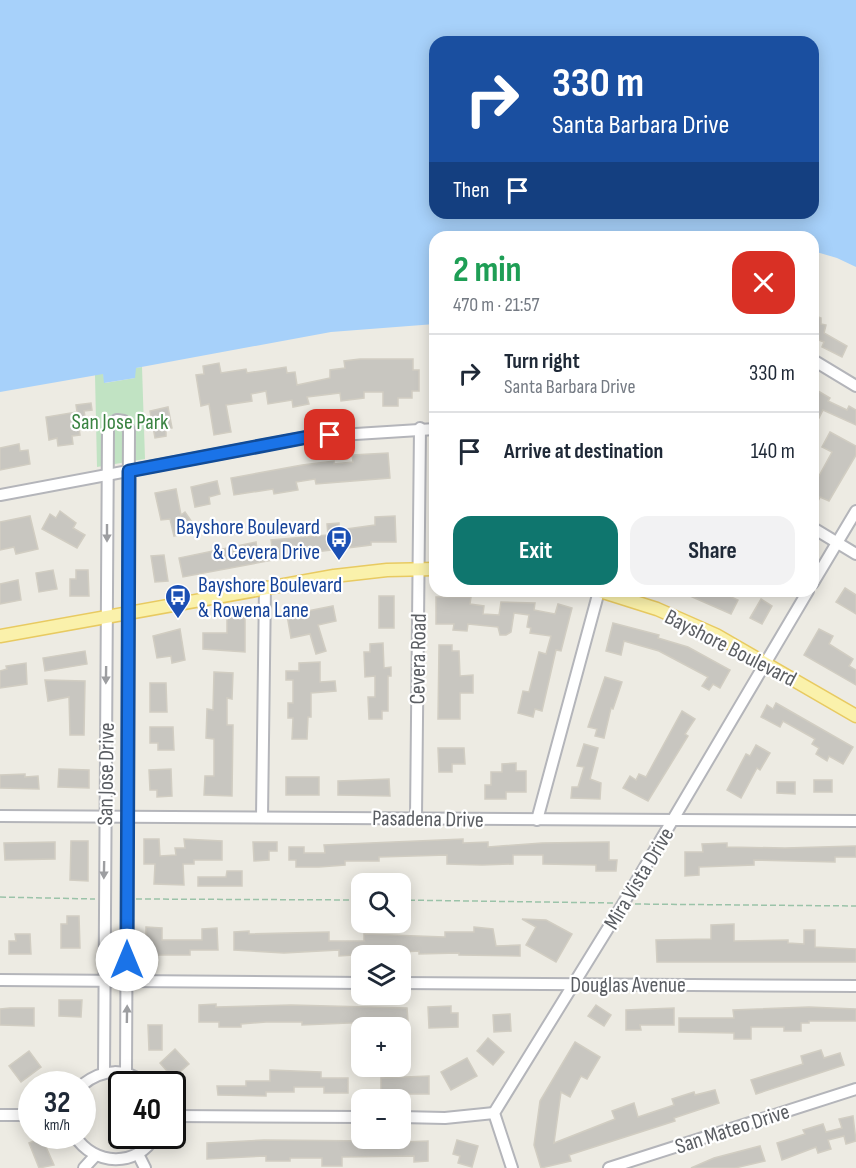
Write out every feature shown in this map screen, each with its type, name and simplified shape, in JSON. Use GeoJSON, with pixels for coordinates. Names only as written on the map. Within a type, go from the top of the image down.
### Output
{"type":"FeatureCollection","features":[{"type":"Feature","properties":{"kind":"main road"},"geometry":{"type":"LineString","coordinates":[[0,636],[359,572],[429,569]]}},
{"type":"Feature","properties":{"kind":"main road","name":"Bayshore Boulevard"},"geometry":{"type":"LineString","coordinates":[[619,597],[657,609],[716,634],[856,716]]}},
{"type":"Feature","properties":{"kind":"street"},"geometry":{"type":"LineString","coordinates":[[819,364],[856,386]]}},
{"type":"Feature","properties":{"kind":"street","name":"San Jose Drive"},"geometry":{"type":"LineString","coordinates":[[104,1073],[107,475],[108,430],[109,425],[117,420],[124,420],[129,430],[126,1071]]}},
{"type":"Feature","properties":{"kind":"street","name":"Cevera Road"},"geometry":{"type":"LineString","coordinates":[[416,817],[420,428]]}},
{"type":"Feature","properties":{"kind":"street"},"geometry":{"type":"LineString","coordinates":[[0,495],[308,437],[429,429]]}},
{"type":"Feature","properties":{"kind":"street"},"geometry":{"type":"LineString","coordinates":[[819,573],[856,511]]}},
{"type":"Feature","properties":{"kind":"street"},"geometry":{"type":"LineString","coordinates":[[819,532],[856,554]]}},
{"type":"Feature","properties":{"kind":"street"},"geometry":{"type":"LineString","coordinates":[[262,817],[265,587]]}},
{"type":"Feature","properties":{"kind":"street"},"geometry":{"type":"LineString","coordinates":[[537,820],[598,597]]}},
{"type":"Feature","properties":{"kind":"street","name":"Mira Vista Drive"},"geometry":{"type":"LineString","coordinates":[[494,1113],[574,984],[804,597]]}},
{"type":"Feature","properties":{"kind":"street","name":"Pasadena Drive"},"geometry":{"type":"LineString","coordinates":[[0,816],[856,821]]}},
{"type":"Feature","properties":{"kind":"street"},"geometry":{"type":"LineString","coordinates":[[0,980],[351,982]]}},
{"type":"Feature","properties":{"kind":"street","name":"Douglas Avenue"},"geometry":{"type":"LineString","coordinates":[[411,983],[856,986]]}},
{"type":"Feature","properties":{"kind":"street"},"geometry":{"type":"LineString","coordinates":[[96,1077],[108,1073]]}},
{"type":"Feature","properties":{"kind":"street","name":"San Mateo Drive"},"geometry":{"type":"LineString","coordinates":[[609,1168],[856,1089]]}},
{"type":"Feature","properties":{"kind":"street"},"geometry":{"type":"LineString","coordinates":[[411,1117],[445,1118],[494,1113],[512,1168]]}},
{"type":"Feature","properties":{"kind":"street"},"geometry":{"type":"LineString","coordinates":[[0,1115],[18,1115]]}},
{"type":"Feature","properties":{"kind":"street"},"geometry":{"type":"LineString","coordinates":[[186,1116],[351,1117]]}},
{"type":"Feature","properties":{"kind":"street"},"geometry":{"type":"LineString","coordinates":[[87,1149],[95,1156],[117,1161],[146,1149]]}},
{"type":"Feature","properties":{"kind":"street"},"geometry":{"type":"LineString","coordinates":[[138,1154],[145,1168]]}},
{"type":"Feature","properties":{"kind":"street"},"geometry":{"type":"LineString","coordinates":[[84,1168],[95,1156]]}},
{"type":"Feature","properties":{"kind":"path"},"geometry":{"type":"LineString","coordinates":[[0,897],[104,899]]}},
{"type":"Feature","properties":{"kind":"path"},"geometry":{"type":"LineString","coordinates":[[127,898],[351,900]]}},
{"type":"Feature","properties":{"kind":"green space","name":"San Jose Park"},"geometry":{"type":"Polygon","coordinates":[[[142,367],[145,459],[97,467],[95,375],[103,373],[105,383],[135,378],[135,368],[142,367]]]}},
{"type":"Feature","properties":{"kind":"water"},"geometry":{"type":"Polygon","coordinates":[[[0,0],[856,0],[856,267],[819,253],[819,231],[429,231],[429,324],[331,332],[136,368],[135,378],[104,383],[103,374],[0,392],[0,0]]]}},
{"type":"Feature","properties":{"kind":"building"},"geometry":{"type":"Polygon","coordinates":[[[819,317],[821,324],[826,325],[824,333],[847,346],[842,357],[822,347],[824,342],[819,340],[819,317]]]}},
{"type":"Feature","properties":{"kind":"building"},"geometry":{"type":"Polygon","coordinates":[[[413,359],[413,370],[419,370],[419,391],[412,391],[412,398],[398,398],[398,406],[383,406],[383,392],[364,392],[364,398],[341,401],[340,393],[307,397],[309,404],[293,407],[292,400],[268,404],[266,391],[251,394],[252,401],[226,405],[231,432],[214,435],[209,404],[201,406],[196,375],[204,374],[203,366],[219,363],[221,373],[246,369],[247,373],[286,367],[287,373],[295,372],[297,385],[330,378],[330,370],[345,368],[344,361],[413,359]]]}},
{"type":"Feature","properties":{"kind":"building"},"geometry":{"type":"Polygon","coordinates":[[[819,392],[830,398],[828,401],[847,410],[849,406],[856,410],[856,425],[823,410],[819,418],[819,392]]]}},
{"type":"Feature","properties":{"kind":"building"},"geometry":{"type":"Polygon","coordinates":[[[91,403],[92,410],[84,411],[87,427],[79,428],[80,435],[72,436],[73,444],[58,446],[57,438],[49,440],[46,417],[77,412],[76,405],[91,403]]]}},
{"type":"Feature","properties":{"kind":"building"},"geometry":{"type":"Polygon","coordinates":[[[168,407],[172,428],[166,429],[166,436],[155,438],[150,411],[168,407]]]}},
{"type":"Feature","properties":{"kind":"building"},"geometry":{"type":"Polygon","coordinates":[[[830,432],[856,446],[856,455],[829,501],[820,497],[819,499],[819,476],[832,452],[822,447],[830,432]]]}},
{"type":"Feature","properties":{"kind":"building"},"geometry":{"type":"Polygon","coordinates":[[[19,444],[20,451],[28,450],[30,464],[0,470],[0,448],[19,444]]]}},
{"type":"Feature","properties":{"kind":"building"},"geometry":{"type":"Polygon","coordinates":[[[388,453],[390,478],[316,484],[315,479],[296,482],[298,490],[274,494],[273,489],[234,495],[231,478],[302,465],[334,461],[334,464],[353,462],[352,455],[388,453]]]}},
{"type":"Feature","properties":{"kind":"building"},"geometry":{"type":"Polygon","coordinates":[[[217,481],[220,494],[209,497],[210,504],[195,507],[191,487],[217,481]]]}},
{"type":"Feature","properties":{"kind":"building"},"geometry":{"type":"Polygon","coordinates":[[[176,489],[181,515],[185,512],[194,525],[190,532],[174,536],[170,519],[161,520],[155,493],[176,489]]]}},
{"type":"Feature","properties":{"kind":"building"},"geometry":{"type":"Polygon","coordinates":[[[60,511],[76,523],[73,528],[85,535],[77,548],[42,529],[50,514],[56,518],[60,511]]]}},
{"type":"Feature","properties":{"kind":"building"},"geometry":{"type":"Polygon","coordinates":[[[30,516],[38,549],[16,554],[14,547],[0,550],[0,522],[30,516]]]}},
{"type":"Feature","properties":{"kind":"building"},"geometry":{"type":"Polygon","coordinates":[[[395,516],[396,542],[371,542],[371,545],[315,552],[183,577],[179,558],[256,542],[257,549],[272,547],[271,540],[328,535],[327,524],[339,523],[339,530],[375,525],[375,517],[395,516]]]}},
{"type":"Feature","properties":{"kind":"building"},"geometry":{"type":"Polygon","coordinates":[[[164,555],[168,581],[155,582],[151,556],[164,555]]]}},
{"type":"Feature","properties":{"kind":"building"},"geometry":{"type":"Polygon","coordinates":[[[53,570],[57,589],[39,592],[36,573],[53,570]]]}},
{"type":"Feature","properties":{"kind":"building"},"geometry":{"type":"Polygon","coordinates":[[[76,570],[88,570],[89,596],[70,596],[70,579],[76,579],[76,570]]]}},
{"type":"Feature","properties":{"kind":"building"},"geometry":{"type":"Polygon","coordinates":[[[18,580],[21,600],[0,604],[0,584],[18,580]]]}},
{"type":"Feature","properties":{"kind":"building"},"geometry":{"type":"Polygon","coordinates":[[[845,588],[856,595],[856,614],[836,602],[845,588]]]}},
{"type":"Feature","properties":{"kind":"building"},"geometry":{"type":"Polygon","coordinates":[[[379,596],[394,596],[394,628],[379,628],[379,596]]]}},
{"type":"Feature","properties":{"kind":"building"},"geometry":{"type":"Polygon","coordinates":[[[436,597],[471,597],[470,604],[484,606],[483,614],[499,615],[501,602],[535,603],[534,610],[555,614],[558,604],[572,608],[561,651],[556,650],[542,711],[535,709],[533,717],[518,713],[523,691],[529,692],[539,652],[546,654],[551,636],[530,633],[531,628],[527,627],[529,615],[514,613],[511,632],[506,635],[500,635],[498,627],[468,624],[467,631],[453,630],[454,624],[436,624],[436,597]]]}},
{"type":"Feature","properties":{"kind":"building"},"geometry":{"type":"Polygon","coordinates":[[[692,597],[731,597],[738,600],[731,614],[692,597]]]}},
{"type":"Feature","properties":{"kind":"building"},"geometry":{"type":"Polygon","coordinates":[[[761,599],[772,606],[762,624],[750,618],[761,599]]]}},
{"type":"Feature","properties":{"kind":"building"},"geometry":{"type":"Polygon","coordinates":[[[333,606],[336,621],[318,625],[326,651],[316,654],[310,634],[291,638],[287,615],[333,606]]]}},
{"type":"Feature","properties":{"kind":"building"},"geometry":{"type":"Polygon","coordinates":[[[227,616],[245,616],[245,652],[203,649],[203,633],[227,633],[227,616]]]}},
{"type":"Feature","properties":{"kind":"building"},"geometry":{"type":"Polygon","coordinates":[[[613,623],[659,635],[658,638],[688,647],[730,670],[720,688],[713,684],[709,690],[702,686],[708,677],[659,651],[624,641],[621,655],[606,651],[613,623]]]}},
{"type":"Feature","properties":{"kind":"building"},"geometry":{"type":"Polygon","coordinates":[[[180,629],[185,660],[172,663],[171,656],[157,658],[153,636],[180,629]]]}},
{"type":"Feature","properties":{"kind":"building"},"geometry":{"type":"Polygon","coordinates":[[[819,629],[833,636],[829,644],[853,659],[849,666],[856,670],[856,685],[804,655],[819,629]]]}},
{"type":"Feature","properties":{"kind":"building"},"geometry":{"type":"Polygon","coordinates":[[[383,643],[384,668],[391,667],[391,676],[388,676],[388,711],[382,711],[382,719],[369,719],[368,697],[375,697],[375,676],[365,677],[364,652],[370,652],[370,644],[383,643]]]}},
{"type":"Feature","properties":{"kind":"building"},"geometry":{"type":"Polygon","coordinates":[[[439,645],[452,645],[452,651],[459,651],[460,676],[473,675],[473,693],[460,693],[460,719],[438,719],[439,645]]]}},
{"type":"Feature","properties":{"kind":"building"},"geometry":{"type":"Polygon","coordinates":[[[85,651],[87,664],[45,671],[43,658],[85,651]]]}},
{"type":"Feature","properties":{"kind":"building"},"geometry":{"type":"Polygon","coordinates":[[[320,662],[320,682],[335,681],[336,691],[311,693],[311,717],[308,717],[307,739],[292,739],[293,718],[288,718],[288,703],[293,703],[293,680],[286,680],[286,671],[299,671],[299,663],[320,662]]]}},
{"type":"Feature","properties":{"kind":"building"},"geometry":{"type":"Polygon","coordinates":[[[26,663],[27,684],[0,688],[0,671],[7,669],[6,666],[26,663]]]}},
{"type":"Feature","properties":{"kind":"building"},"geometry":{"type":"Polygon","coordinates":[[[214,672],[233,673],[232,699],[227,698],[227,725],[233,725],[232,796],[204,795],[205,776],[214,776],[214,739],[206,738],[207,709],[213,710],[214,672]]]}},
{"type":"Feature","properties":{"kind":"building"},"geometry":{"type":"Polygon","coordinates":[[[605,677],[622,682],[613,709],[611,708],[604,738],[595,736],[597,729],[588,727],[605,677]]]}},
{"type":"Feature","properties":{"kind":"building"},"geometry":{"type":"Polygon","coordinates":[[[45,680],[85,681],[84,735],[70,735],[69,697],[48,701],[45,680]]]}},
{"type":"Feature","properties":{"kind":"building"},"geometry":{"type":"Polygon","coordinates":[[[150,683],[166,683],[167,712],[150,712],[150,683]]]}},
{"type":"Feature","properties":{"kind":"building"},"geometry":{"type":"Polygon","coordinates":[[[776,703],[853,747],[843,764],[829,756],[827,761],[816,754],[819,748],[812,744],[815,739],[783,721],[780,727],[761,717],[767,705],[773,709],[776,703]]]}},
{"type":"Feature","properties":{"kind":"building"},"geometry":{"type":"Polygon","coordinates":[[[682,711],[695,719],[685,734],[688,736],[648,801],[623,788],[630,776],[636,780],[639,774],[646,777],[682,711]]]}},
{"type":"Feature","properties":{"kind":"building"},"geometry":{"type":"Polygon","coordinates":[[[150,727],[173,727],[174,750],[158,750],[158,743],[150,743],[150,727]]]}},
{"type":"Feature","properties":{"kind":"building"},"geometry":{"type":"Polygon","coordinates":[[[584,744],[598,748],[590,779],[601,783],[600,799],[571,798],[572,787],[578,787],[584,767],[577,766],[584,744]]]}},
{"type":"Feature","properties":{"kind":"building"},"geometry":{"type":"Polygon","coordinates":[[[756,745],[770,753],[760,770],[757,768],[741,798],[727,790],[746,754],[750,756],[756,745]]]}},
{"type":"Feature","properties":{"kind":"building"},"geometry":{"type":"Polygon","coordinates":[[[438,748],[464,748],[465,764],[452,764],[452,772],[439,772],[438,748]]]}},
{"type":"Feature","properties":{"kind":"building"},"geometry":{"type":"Polygon","coordinates":[[[516,763],[516,771],[526,771],[526,792],[506,792],[506,799],[485,799],[485,785],[491,785],[491,772],[502,772],[502,764],[516,763]]]}},
{"type":"Feature","properties":{"kind":"building"},"geometry":{"type":"Polygon","coordinates":[[[59,769],[89,770],[89,788],[58,787],[59,769]]]}},
{"type":"Feature","properties":{"kind":"building"},"geometry":{"type":"Polygon","coordinates":[[[171,769],[172,796],[157,797],[157,790],[150,790],[149,770],[171,769]]]}},
{"type":"Feature","properties":{"kind":"building"},"geometry":{"type":"Polygon","coordinates":[[[25,774],[25,777],[38,776],[39,789],[0,788],[0,775],[25,774]]]}},
{"type":"Feature","properties":{"kind":"building"},"geometry":{"type":"Polygon","coordinates":[[[286,777],[319,777],[319,795],[286,795],[286,777]]]}},
{"type":"Feature","properties":{"kind":"building"},"geometry":{"type":"Polygon","coordinates":[[[389,779],[390,796],[338,795],[338,781],[389,779]]]}},
{"type":"Feature","properties":{"kind":"building"},"geometry":{"type":"Polygon","coordinates":[[[814,780],[832,780],[832,792],[814,792],[814,780]]]}},
{"type":"Feature","properties":{"kind":"building"},"geometry":{"type":"Polygon","coordinates":[[[777,782],[795,782],[795,794],[777,793],[777,782]]]}},
{"type":"Feature","properties":{"kind":"building"},"geometry":{"type":"Polygon","coordinates":[[[144,839],[159,839],[160,856],[176,855],[175,848],[185,848],[184,839],[222,841],[222,860],[194,860],[194,864],[183,864],[184,885],[154,884],[155,864],[144,864],[144,839]]]}},
{"type":"Feature","properties":{"kind":"building"},"geometry":{"type":"Polygon","coordinates":[[[463,839],[463,843],[488,842],[488,847],[609,842],[609,860],[617,860],[616,871],[596,871],[596,865],[543,864],[543,855],[513,855],[513,864],[482,865],[447,864],[447,855],[379,857],[379,861],[345,861],[345,865],[319,867],[296,867],[296,860],[289,860],[289,847],[304,847],[304,853],[325,853],[324,845],[463,839]]]}},
{"type":"Feature","properties":{"kind":"building"},"geometry":{"type":"Polygon","coordinates":[[[71,841],[88,841],[88,881],[70,880],[71,841]]]}},
{"type":"Feature","properties":{"kind":"building"},"geometry":{"type":"Polygon","coordinates":[[[55,842],[55,859],[5,860],[4,843],[55,842]]]}},
{"type":"Feature","properties":{"kind":"building"},"geometry":{"type":"Polygon","coordinates":[[[253,842],[277,842],[277,851],[269,851],[269,860],[254,861],[253,842]]]}},
{"type":"Feature","properties":{"kind":"building"},"geometry":{"type":"Polygon","coordinates":[[[727,843],[727,847],[856,846],[856,857],[835,857],[835,862],[754,860],[754,865],[699,867],[699,875],[685,876],[685,852],[703,852],[702,844],[727,843]]]}},
{"type":"Feature","properties":{"kind":"building"},"geometry":{"type":"Polygon","coordinates":[[[227,871],[242,871],[242,886],[198,886],[198,877],[226,877],[227,871]]]}},
{"type":"Feature","properties":{"kind":"building"},"geometry":{"type":"Polygon","coordinates":[[[67,916],[79,916],[80,948],[61,948],[61,924],[67,924],[67,916]]]}},
{"type":"Feature","properties":{"kind":"building"},"geometry":{"type":"Polygon","coordinates":[[[522,919],[546,920],[572,934],[556,962],[526,945],[536,927],[522,919]]]}},
{"type":"Feature","properties":{"kind":"building"},"geometry":{"type":"Polygon","coordinates":[[[734,924],[734,941],[788,940],[788,943],[804,944],[804,930],[815,930],[815,947],[856,949],[856,962],[657,962],[656,940],[711,939],[711,925],[734,924]]]}},
{"type":"Feature","properties":{"kind":"building"},"geometry":{"type":"Polygon","coordinates":[[[146,927],[162,928],[162,940],[202,940],[202,929],[217,928],[218,950],[190,950],[190,955],[146,955],[146,927]]]}},
{"type":"Feature","properties":{"kind":"building"},"geometry":{"type":"Polygon","coordinates":[[[474,927],[493,929],[496,946],[520,945],[520,956],[419,954],[419,951],[411,952],[411,945],[351,945],[351,955],[339,956],[339,950],[284,953],[234,950],[234,932],[249,931],[249,934],[329,932],[329,941],[364,941],[364,934],[445,937],[445,932],[474,932],[474,927]]]}},
{"type":"Feature","properties":{"kind":"building"},"geometry":{"type":"Polygon","coordinates":[[[15,934],[30,934],[31,954],[9,954],[9,941],[16,941],[15,934]]]}},
{"type":"Feature","properties":{"kind":"building"},"geometry":{"type":"Polygon","coordinates":[[[59,1000],[82,1000],[81,1017],[59,1016],[59,1000]]]}},
{"type":"Feature","properties":{"kind":"building"},"geometry":{"type":"Polygon","coordinates":[[[199,1005],[407,1008],[408,1017],[351,1017],[351,1023],[302,1025],[302,1022],[266,1022],[241,1024],[241,1027],[219,1027],[219,1022],[199,1022],[199,1005]]]}},
{"type":"Feature","properties":{"kind":"building"},"geometry":{"type":"Polygon","coordinates":[[[596,1005],[611,1015],[604,1026],[588,1016],[596,1005]]]}},
{"type":"Feature","properties":{"kind":"building"},"geometry":{"type":"Polygon","coordinates":[[[451,1006],[451,1013],[458,1013],[458,1027],[429,1028],[428,1007],[451,1006]]]}},
{"type":"Feature","properties":{"kind":"building"},"geometry":{"type":"Polygon","coordinates":[[[809,1007],[856,1009],[856,1021],[809,1021],[809,1023],[801,1023],[801,1031],[784,1031],[784,1027],[751,1027],[751,1039],[734,1039],[734,1033],[679,1032],[679,1018],[734,1018],[733,1010],[809,1007]]]}},
{"type":"Feature","properties":{"kind":"building"},"geometry":{"type":"Polygon","coordinates":[[[34,1008],[34,1026],[0,1025],[0,1009],[34,1008]]]}},
{"type":"Feature","properties":{"kind":"building"},"geometry":{"type":"Polygon","coordinates":[[[674,1008],[674,1025],[640,1025],[641,1030],[626,1030],[626,1010],[674,1008]]]}},
{"type":"Feature","properties":{"kind":"building"},"geometry":{"type":"Polygon","coordinates":[[[510,1014],[511,1031],[494,1032],[493,1015],[510,1014]]]}},
{"type":"Feature","properties":{"kind":"building"},"geometry":{"type":"Polygon","coordinates":[[[148,1025],[162,1025],[162,1050],[149,1050],[148,1025]]]}},
{"type":"Feature","properties":{"kind":"building"},"geometry":{"type":"Polygon","coordinates":[[[488,1038],[504,1052],[493,1065],[477,1051],[488,1038]]]}},
{"type":"Feature","properties":{"kind":"building"},"geometry":{"type":"Polygon","coordinates":[[[575,1042],[600,1057],[587,1079],[581,1076],[570,1097],[561,1092],[554,1143],[615,1119],[612,1111],[634,1103],[638,1117],[674,1105],[672,1099],[694,1092],[695,1095],[715,1090],[719,1103],[674,1118],[675,1121],[569,1155],[571,1161],[541,1168],[534,1145],[540,1101],[575,1042]]]}},
{"type":"Feature","properties":{"kind":"building"},"geometry":{"type":"Polygon","coordinates":[[[175,1049],[189,1064],[181,1071],[167,1071],[160,1063],[175,1049]]]}},
{"type":"Feature","properties":{"kind":"building"},"geometry":{"type":"Polygon","coordinates":[[[821,1050],[824,1058],[840,1053],[844,1065],[756,1094],[751,1080],[803,1064],[801,1056],[821,1050]]]}},
{"type":"Feature","properties":{"kind":"building"},"geometry":{"type":"Polygon","coordinates":[[[29,1051],[41,1067],[36,1071],[18,1071],[18,1078],[9,1066],[29,1051]]]}},
{"type":"Feature","properties":{"kind":"building"},"geometry":{"type":"Polygon","coordinates":[[[467,1058],[477,1076],[451,1090],[441,1072],[467,1058]]]}},
{"type":"Feature","properties":{"kind":"building"},"geometry":{"type":"Polygon","coordinates":[[[270,1070],[321,1072],[321,1078],[348,1078],[348,1093],[324,1093],[324,1087],[294,1087],[294,1092],[266,1092],[266,1096],[218,1095],[217,1086],[246,1086],[246,1081],[270,1081],[270,1070]]]}},
{"type":"Feature","properties":{"kind":"building"},"geometry":{"type":"Polygon","coordinates":[[[429,1076],[429,1094],[411,1094],[411,1089],[381,1089],[381,1078],[429,1076]]]}},
{"type":"Feature","properties":{"kind":"building"},"geometry":{"type":"Polygon","coordinates":[[[853,1116],[856,1141],[846,1144],[844,1136],[828,1140],[831,1149],[818,1153],[816,1147],[782,1160],[777,1143],[805,1134],[803,1130],[823,1124],[826,1132],[842,1128],[839,1119],[853,1116]]]}},
{"type":"Feature","properties":{"kind":"building"},"geometry":{"type":"Polygon","coordinates":[[[264,1140],[351,1141],[351,1149],[411,1149],[411,1142],[428,1141],[428,1161],[414,1162],[414,1156],[342,1157],[342,1166],[322,1166],[322,1158],[290,1158],[290,1161],[266,1161],[266,1156],[207,1159],[207,1143],[264,1140]]]}},
{"type":"Feature","properties":{"kind":"building"},"geometry":{"type":"Polygon","coordinates":[[[457,1140],[478,1146],[472,1167],[458,1163],[460,1156],[453,1154],[457,1140]]]}},
{"type":"Feature","properties":{"kind":"building"},"geometry":{"type":"Polygon","coordinates":[[[760,1146],[765,1161],[735,1168],[691,1168],[714,1158],[760,1146]]]}},
{"type":"Feature","properties":{"kind":"building"},"geometry":{"type":"Polygon","coordinates":[[[31,1149],[47,1149],[54,1165],[39,1168],[31,1149]]]}},
{"type":"Feature","properties":{"kind":"place","name":"Bayshore Boulevard & Cevera Drive"},"geometry":{"type":"Point","coordinates":[339,562]}},
{"type":"Feature","properties":{"kind":"place","name":"Bayshore Boulevard & Rowena Lane"},"geometry":{"type":"Point","coordinates":[178,620]}},
{"type":"Feature","properties":{"kind":"route"},"geometry":{"type":"LineString","coordinates":[[127,960],[129,471],[308,437],[330,435]]}}]}
